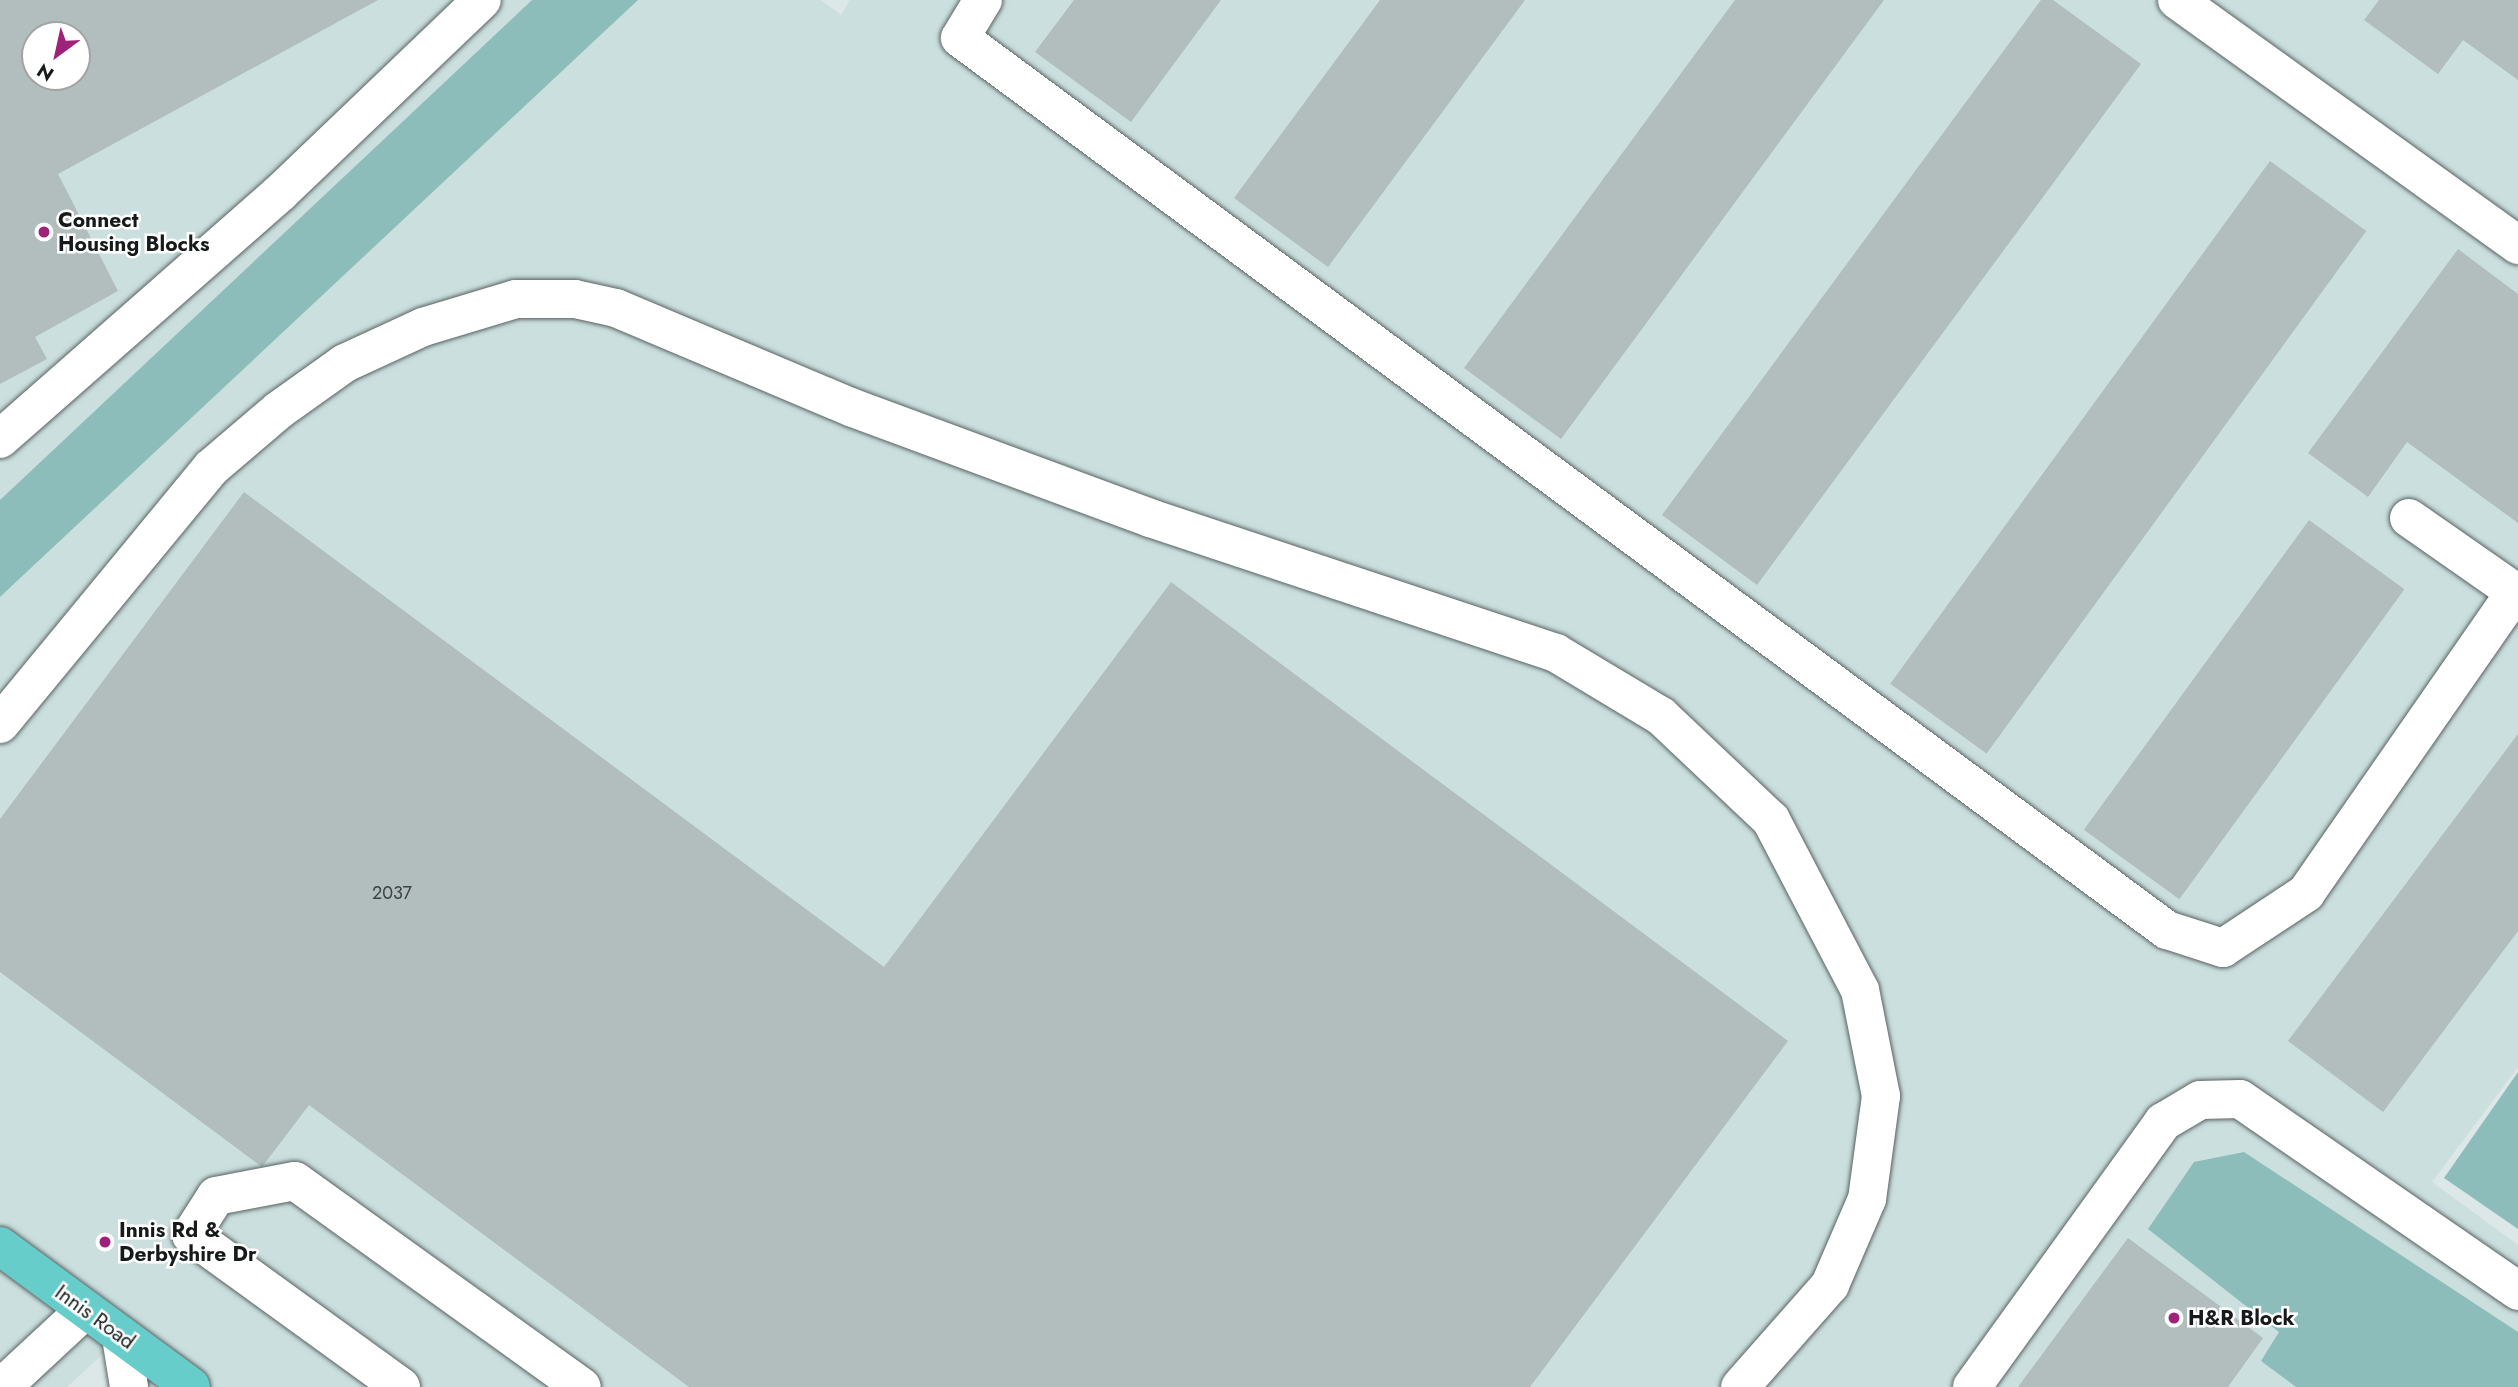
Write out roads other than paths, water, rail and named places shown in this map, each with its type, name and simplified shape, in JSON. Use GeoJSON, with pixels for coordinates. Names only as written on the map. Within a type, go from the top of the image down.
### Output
{"type":"FeatureCollection","features":[{"type":"Feature","properties":{"kind":"main road","name":"Innis Road"},"geometry":{"type":"LineString","coordinates":[[0,1246],[191,1387]]}},
{"type":"Feature","properties":{"kind":"street"},"geometry":{"type":"LineString","coordinates":[[0,439],[280,193],[482,0]]}},
{"type":"Feature","properties":{"kind":"street"},"geometry":{"type":"LineString","coordinates":[[983,0],[960,38],[2167,930],[2223,948],[2306,893],[2517,593],[2409,518]]}},
{"type":"Feature","properties":{"kind":"street"},"geometry":{"type":"LineString","coordinates":[[2177,0],[2518,245]]}},
{"type":"Feature","properties":{"kind":"street"},"geometry":{"type":"LineString","coordinates":[[0,724],[186,496],[211,468],[279,410],[345,363],[423,327],[516,299],[575,299],[616,308],[853,408],[1137,514],[1556,653],[1661,716],[1771,820],[1860,990],[1881,1096],[1867,1199],[1830,1284],[1740,1387]]}},
{"type":"Feature","properties":{"kind":"street"},"geometry":{"type":"LineString","coordinates":[[1972,1387],[2163,1122],[2200,1100],[2240,1099],[2518,1291]]}},
{"type":"Feature","properties":{"kind":"street"},"geometry":{"type":"LineString","coordinates":[[401,1387],[191,1235],[216,1196],[295,1181],[582,1387]]}},
{"type":"Feature","properties":{"kind":"street"},"geometry":{"type":"LineString","coordinates":[[2,1387],[85,1310]]}},
{"type":"Feature","properties":{"kind":"street"},"geometry":{"type":"LineString","coordinates":[[121,1337],[129,1387]]}},
{"type":"Feature","properties":{"kind":"place","name":"Connect Housing Blocks"},"geometry":{"type":"Point","coordinates":[44,232]}},
{"type":"Feature","properties":{"kind":"place","name":"Innis Rd & Derbyshire Dr"},"geometry":{"type":"Point","coordinates":[105,1242]}},
{"type":"Feature","properties":{"kind":"place","name":"H&R Block"},"geometry":{"type":"Point","coordinates":[2174,1318]}}]}
